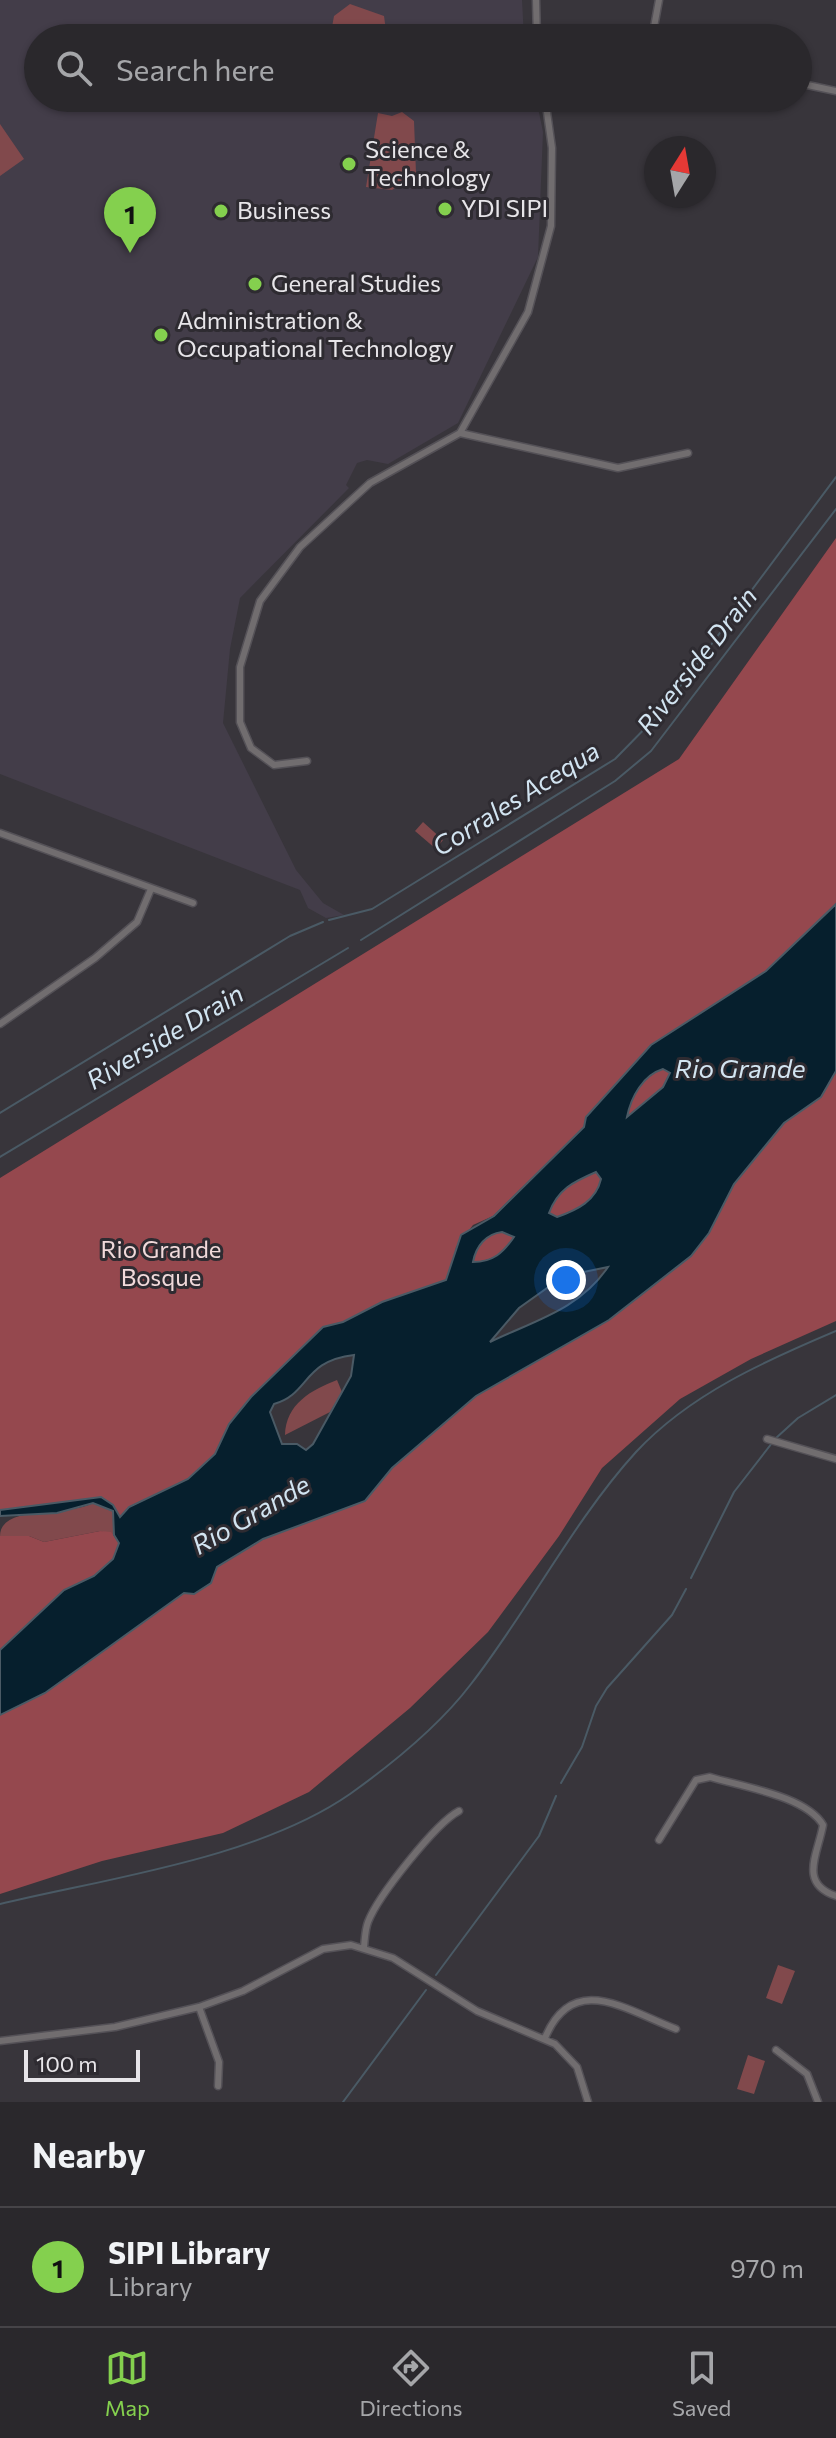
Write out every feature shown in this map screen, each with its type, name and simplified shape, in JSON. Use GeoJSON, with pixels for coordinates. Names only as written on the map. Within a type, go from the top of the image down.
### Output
{"type":"FeatureCollection","features":[{"type":"Feature","properties":{"kind":"street"},"geometry":{"type":"LineString","coordinates":[[536,0],[537,24]]}},
{"type":"Feature","properties":{"kind":"street"},"geometry":{"type":"LineString","coordinates":[[655,24],[659,0]]}},
{"type":"Feature","properties":{"kind":"street"},"geometry":{"type":"LineString","coordinates":[[812,86],[836,91]]}},
{"type":"Feature","properties":{"kind":"street"},"geometry":{"type":"LineString","coordinates":[[307,761],[274,765],[251,748],[240,722],[240,667],[260,601],[300,547],[370,483],[460,433],[528,312],[551,226],[552,148],[547,112]]}},
{"type":"Feature","properties":{"kind":"street"},"geometry":{"type":"LineString","coordinates":[[460,433],[618,468],[688,453]]}},
{"type":"Feature","properties":{"kind":"street"},"geometry":{"type":"LineString","coordinates":[[0,833],[193,903]]}},
{"type":"Feature","properties":{"kind":"street"},"geometry":{"type":"LineString","coordinates":[[0,1024],[95,958],[137,922],[151,889]]}},
{"type":"Feature","properties":{"kind":"street"},"geometry":{"type":"LineString","coordinates":[[768,1439],[836,1459]]}},
{"type":"Feature","properties":{"kind":"street"},"geometry":{"type":"LineString","coordinates":[[659,1840],[696,1780],[710,1777],[799,1804],[815,1811],[823,1825],[812,1864],[813,1879],[820,1888],[836,1896]]}},
{"type":"Feature","properties":{"kind":"street"},"geometry":{"type":"LineString","coordinates":[[364,1947],[367,1924],[377,1906],[440,1823],[459,1811]]}},
{"type":"Feature","properties":{"kind":"street"},"geometry":{"type":"LineString","coordinates":[[0,2041],[115,2027],[199,2007],[243,1991],[323,1949],[364,1947],[381,1953],[477,2011],[545,2038],[565,2052],[577,2067],[588,2102]]}},
{"type":"Feature","properties":{"kind":"street"},"geometry":{"type":"LineString","coordinates":[[545,2038],[560,2011],[570,2004],[588,1999],[676,2029]]}},
{"type":"Feature","properties":{"kind":"street"},"geometry":{"type":"LineString","coordinates":[[199,2007],[219,2062],[218,2086]]}},
{"type":"Feature","properties":{"kind":"street"},"geometry":{"type":"LineString","coordinates":[[776,2050],[807,2074],[818,2102]]}},
{"type":"Feature","properties":{"kind":"shaded area"},"geometry":{"type":"Polygon","coordinates":[[[0,0],[522,0],[523,24],[24,24],[24,112],[539,112],[543,132],[538,257],[458,423],[388,464],[367,460],[357,463],[346,485],[349,488],[240,598],[230,649],[223,723],[296,870],[323,903],[344,915],[326,918],[308,908],[300,890],[0,774],[0,0]]]}},
{"type":"Feature","properties":{"kind":"shaded area"},"geometry":{"type":"Polygon","coordinates":[[[350,4],[384,16],[385,24],[333,24],[334,16],[350,4]]]}},
{"type":"Feature","properties":{"kind":"shaded area"},"geometry":{"type":"Polygon","coordinates":[[[402,112],[414,121],[416,173],[392,190],[366,187],[378,113],[392,116],[402,112]]]}},
{"type":"Feature","properties":{"kind":"shaded area"},"geometry":{"type":"Polygon","coordinates":[[[0,124],[24,159],[0,176],[0,124]]]}},
{"type":"Feature","properties":{"kind":"shaded area"},"geometry":{"type":"Polygon","coordinates":[[[423,822],[443,840],[436,849],[415,831],[423,822]]]}},
{"type":"Feature","properties":{"kind":"shaded area"},"geometry":{"type":"Polygon","coordinates":[[[337,1380],[342,1392],[330,1412],[285,1435],[286,1424],[295,1407],[318,1388],[337,1380]]]}},
{"type":"Feature","properties":{"kind":"shaded area"},"geometry":{"type":"Polygon","coordinates":[[[93,1503],[113,1511],[113,1535],[100,1531],[44,1542],[29,1536],[0,1536],[3,1526],[11,1519],[93,1503]]]}},
{"type":"Feature","properties":{"kind":"shaded area"},"geometry":{"type":"Polygon","coordinates":[[[778,1965],[795,1971],[782,2004],[766,1998],[778,1965]]]}},
{"type":"Feature","properties":{"kind":"shaded area"},"geometry":{"type":"Polygon","coordinates":[[[748,2055],[765,2061],[754,2094],[737,2089],[748,2055]]]}},
{"type":"Feature","properties":{"kind":"green space","name":"Rio Grande Bosque"},"geometry":{"type":"Polygon","coordinates":[[[836,538],[836,904],[766,971],[651,1045],[584,1127],[493,1216],[473,1225],[456,1247],[453,1268],[446,1280],[382,1302],[343,1322],[323,1327],[251,1397],[229,1424],[215,1454],[188,1479],[129,1507],[120,1517],[101,1497],[0,1510],[0,1178],[679,759],[836,538]]]}},
{"type":"Feature","properties":{"kind":"green space"},"geometry":{"type":"Polygon","coordinates":[[[664,1069],[670,1073],[663,1087],[626,1118],[644,1082],[664,1069]]]}},
{"type":"Feature","properties":{"kind":"green space"},"geometry":{"type":"Polygon","coordinates":[[[836,1071],[836,1321],[751,1359],[680,1399],[602,1468],[559,1536],[488,1632],[410,1708],[309,1792],[223,1833],[102,1861],[0,1894],[0,1715],[45,1693],[217,1567],[263,1539],[365,1501],[392,1468],[476,1396],[609,1320],[691,1255],[709,1233],[734,1184],[784,1123],[821,1097],[836,1071]]]}},
{"type":"Feature","properties":{"kind":"green space"},"geometry":{"type":"Polygon","coordinates":[[[596,1172],[601,1179],[595,1193],[585,1204],[557,1217],[548,1213],[568,1187],[596,1172]]]}},
{"type":"Feature","properties":{"kind":"green space"},"geometry":{"type":"Polygon","coordinates":[[[502,1232],[515,1237],[506,1248],[486,1260],[473,1262],[483,1242],[491,1235],[502,1232]]]}},
{"type":"Feature","properties":{"kind":"green space"},"geometry":{"type":"Polygon","coordinates":[[[100,1531],[111,1532],[119,1543],[113,1559],[94,1576],[64,1590],[0,1650],[0,1536],[29,1536],[44,1542],[100,1531]]]}},
{"type":"Feature","properties":{"kind":"water","name":"Rio Grande"},"geometry":{"type":"Polygon","coordinates":[[[836,904],[836,1071],[821,1097],[784,1123],[734,1184],[709,1233],[691,1256],[609,1320],[476,1396],[392,1468],[365,1501],[263,1539],[217,1567],[211,1583],[194,1594],[184,1593],[45,1693],[0,1715],[0,1650],[64,1590],[94,1576],[113,1559],[119,1543],[114,1535],[113,1511],[93,1503],[57,1513],[0,1516],[0,1510],[101,1497],[113,1505],[120,1517],[129,1507],[188,1479],[215,1454],[229,1424],[251,1397],[323,1327],[343,1322],[382,1302],[446,1280],[461,1235],[494,1216],[584,1127],[586,1117],[651,1045],[766,971],[836,904]],[[663,1069],[639,1088],[627,1117],[663,1087],[670,1073],[663,1069]],[[596,1172],[562,1192],[549,1213],[557,1217],[578,1208],[595,1193],[601,1179],[596,1172]],[[502,1232],[491,1235],[477,1251],[473,1262],[497,1256],[514,1237],[502,1232]],[[608,1267],[564,1276],[519,1308],[490,1342],[569,1304],[596,1282],[608,1267]],[[354,1355],[325,1364],[294,1393],[274,1404],[270,1412],[282,1444],[297,1444],[306,1450],[313,1444],[351,1376],[354,1355]]]}},
{"type":"Feature","properties":{"kind":"waterway","name":"Corrales Acequa"},"geometry":{"type":"LineString","coordinates":[[329,920],[372,909],[615,759],[661,712],[836,477]]}},
{"type":"Feature","properties":{"kind":"waterway","name":"Riverside Drain"},"geometry":{"type":"LineString","coordinates":[[361,940],[615,781],[651,751],[836,509]]}},
{"type":"Feature","properties":{"kind":"waterway","name":"Corrales Acequa"},"geometry":{"type":"LineString","coordinates":[[0,1113],[290,936],[323,922]]}},
{"type":"Feature","properties":{"kind":"waterway","name":"Riverside Drain"},"geometry":{"type":"LineString","coordinates":[[0,1157],[348,948]]}},
{"type":"Feature","properties":{"kind":"waterway"},"geometry":{"type":"LineString","coordinates":[[0,1904],[134,1875],[228,1850],[272,1835],[350,1794],[415,1743],[459,1699],[492,1656],[613,1478],[657,1431],[730,1381],[836,1331]]}},
{"type":"Feature","properties":{"kind":"waterway"},"geometry":{"type":"LineString","coordinates":[[776,1438],[798,1418],[836,1395]]}},
{"type":"Feature","properties":{"kind":"waterway"},"geometry":{"type":"LineString","coordinates":[[691,1578],[734,1492],[772,1443]]}},
{"type":"Feature","properties":{"kind":"waterway"},"geometry":{"type":"LineString","coordinates":[[561,1783],[582,1747],[596,1706],[607,1688],[672,1615],[686,1589]]}},
{"type":"Feature","properties":{"kind":"waterway"},"geometry":{"type":"LineString","coordinates":[[436,1975],[539,1836],[556,1796]]}},
{"type":"Feature","properties":{"kind":"waterway"},"geometry":{"type":"LineString","coordinates":[[343,2102],[426,1990]]}},
{"type":"Feature","properties":{"kind":"place","name":"Science & Technology"},"geometry":{"type":"Point","coordinates":[349,164]}},
{"type":"Feature","properties":{"kind":"place","name":"YDI SIPI"},"geometry":{"type":"Point","coordinates":[445,209]}},
{"type":"Feature","properties":{"kind":"place","name":"Business"},"geometry":{"type":"Point","coordinates":[221,211]}},
{"type":"Feature","properties":{"kind":"place","name":"SIPI Library"},"geometry":{"type":"Point","coordinates":[130,253]}},
{"type":"Feature","properties":{"kind":"place","name":"General Studies"},"geometry":{"type":"Point","coordinates":[255,284]}},
{"type":"Feature","properties":{"kind":"place","name":"Administration & Occupational Technology"},"geometry":{"type":"Point","coordinates":[161,335]}}]}
